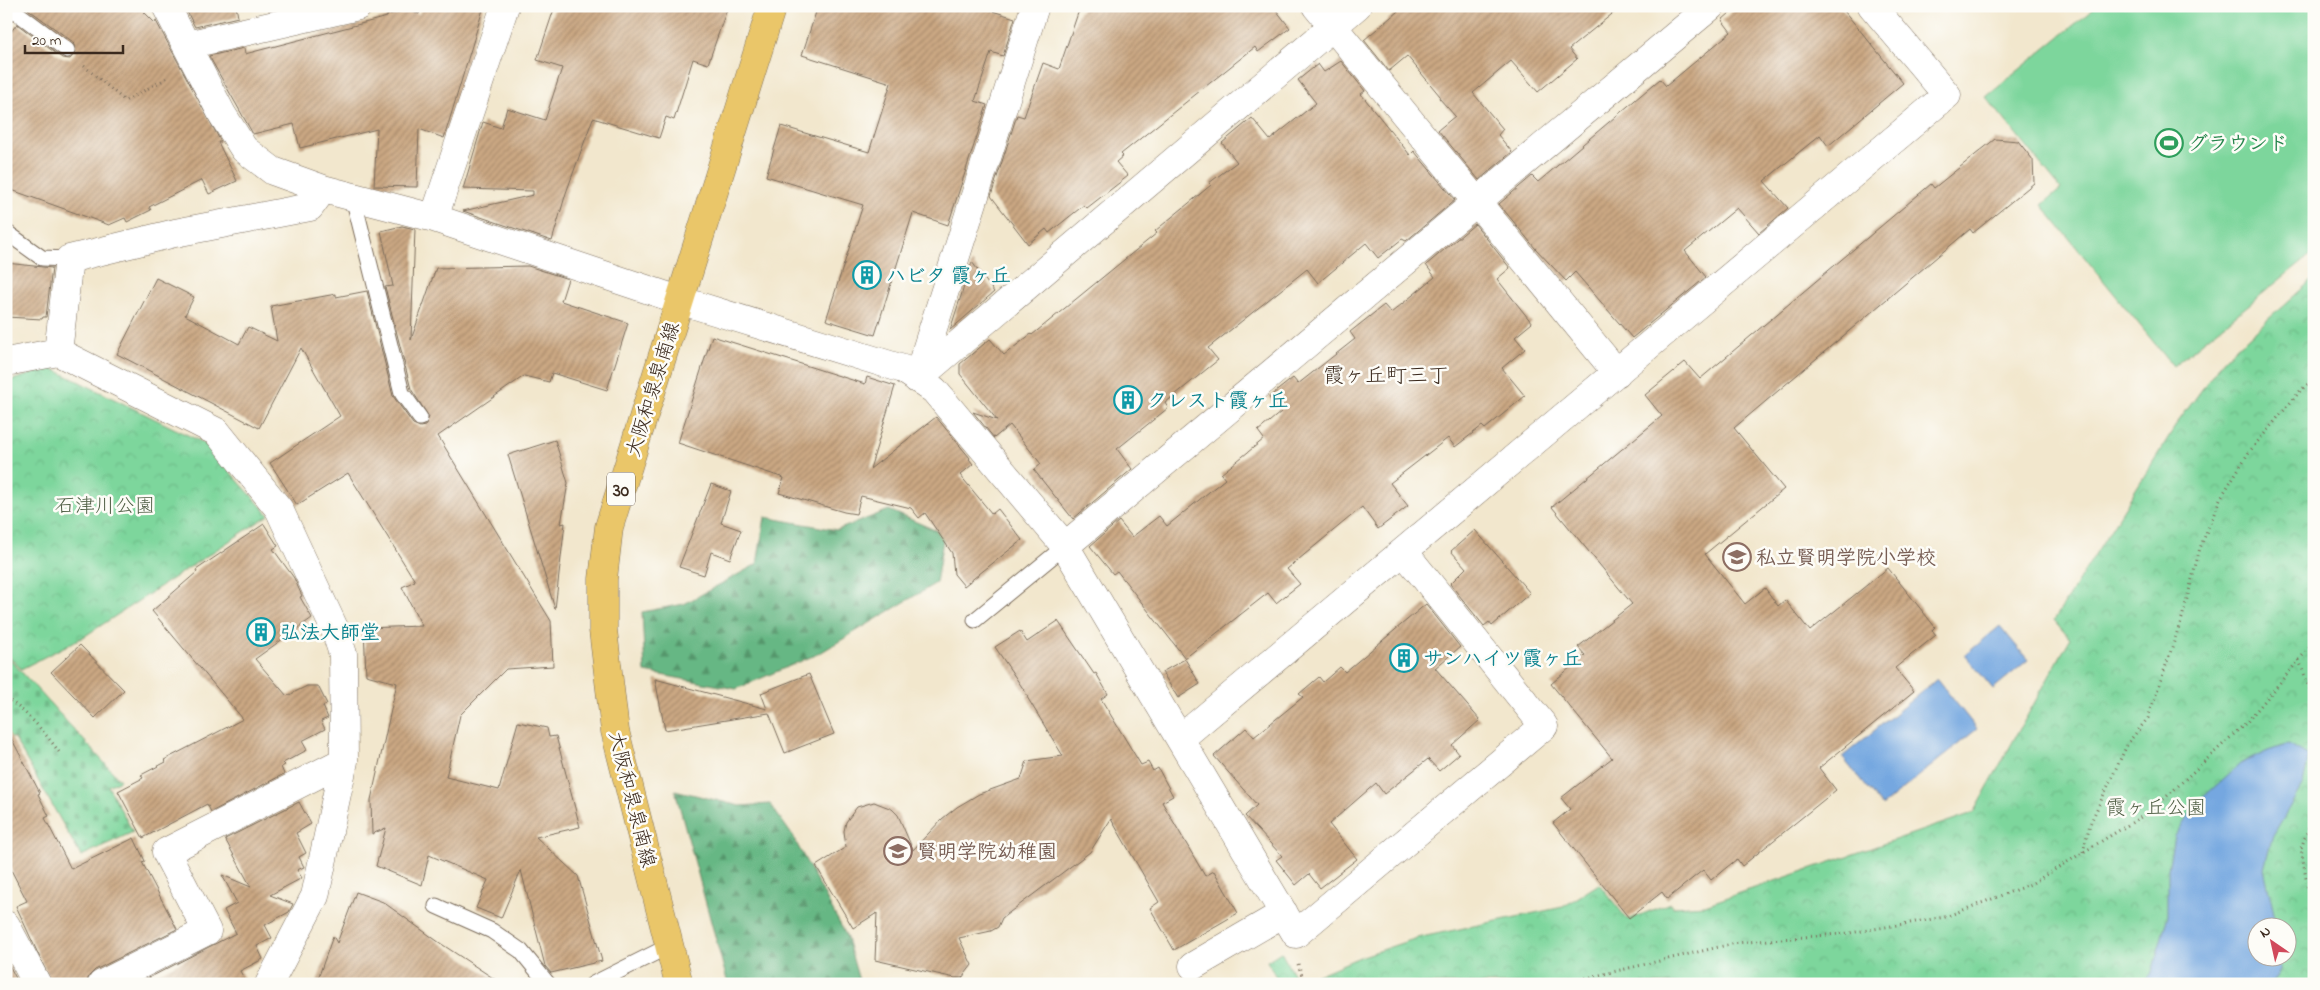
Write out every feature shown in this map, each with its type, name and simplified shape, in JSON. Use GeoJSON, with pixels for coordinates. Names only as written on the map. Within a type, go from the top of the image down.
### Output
{"type":"FeatureCollection","features":[{"type":"Feature","properties":{"kind":"main road","name":"大阪和泉泉南線"},"geometry":{"type":"LineString","coordinates":[[679,984],[615,731],[603,630],[603,579],[609,527],[772,6]]}},
{"type":"Feature","properties":{"kind":"street"},"geometry":{"type":"LineString","coordinates":[[166,6],[222,114],[244,149],[273,171],[323,189],[434,218],[679,300],[903,370],[934,390],[1065,546],[1296,934],[1544,726],[1404,552]]}},
{"type":"Feature","properties":{"kind":"street"},"geometry":{"type":"LineString","coordinates":[[191,54],[358,6]]}},
{"type":"Feature","properties":{"kind":"street"},"geometry":{"type":"LineString","coordinates":[[434,218],[505,6]]}},
{"type":"Feature","properties":{"kind":"street"},"geometry":{"type":"LineString","coordinates":[[917,378],[1036,6]]}},
{"type":"Feature","properties":{"kind":"street"},"geometry":{"type":"LineString","coordinates":[[917,378],[1325,16],[1357,6]]}},
{"type":"Feature","properties":{"kind":"street"},"geometry":{"type":"LineString","coordinates":[[1065,546],[1710,6]]}},
{"type":"Feature","properties":{"kind":"street"},"geometry":{"type":"LineString","coordinates":[[1181,738],[1947,95],[1872,6]]}},
{"type":"Feature","properties":{"kind":"street"},"geometry":{"type":"LineString","coordinates":[[1325,16],[1617,373]]}},
{"type":"Feature","properties":{"kind":"street"},"geometry":{"type":"LineString","coordinates":[[58,352],[69,259],[175,233],[310,207],[323,189]]}},
{"type":"Feature","properties":{"kind":"street"},"geometry":{"type":"LineString","coordinates":[[6,362],[58,352],[216,432],[279,509],[336,630],[343,654],[344,761],[315,896],[269,984]]}},
{"type":"Feature","properties":{"kind":"street"},"geometry":{"type":"LineString","coordinates":[[102,984],[206,931],[166,852],[344,761]]}},
{"type":"Feature","properties":{"kind":"street"},"geometry":{"type":"LineString","coordinates":[[1193,966],[1284,914]]}},
{"type":"Feature","properties":{"kind":"street"},"geometry":{"type":"LineString","coordinates":[[6,925],[37,984]]}},
{"type":"Feature","properties":{"kind":"lane"},"geometry":{"type":"LineString","coordinates":[[8,6],[67,50]]}},
{"type":"Feature","properties":{"kind":"lane"},"geometry":{"type":"LineString","coordinates":[[353,197],[402,393],[420,418]]}},
{"type":"Feature","properties":{"kind":"lane"},"geometry":{"type":"LineString","coordinates":[[6,232],[42,258],[69,259]]}},
{"type":"Feature","properties":{"kind":"lane"},"geometry":{"type":"LineString","coordinates":[[975,620],[1065,546]]}},
{"type":"Feature","properties":{"kind":"lane"},"geometry":{"type":"LineString","coordinates":[[436,906],[492,931],[507,941],[521,951],[548,984]]}},
{"type":"Feature","properties":{"kind":"lane"},"geometry":{"type":"LineString","coordinates":[[593,984],[669,946]]}},
{"type":"Feature","properties":{"kind":"path"},"geometry":{"type":"LineString","coordinates":[[85,66],[125,101],[191,54]]}},
{"type":"Feature","properties":{"kind":"path"},"geometry":{"type":"LineString","coordinates":[[2082,853],[2090,824],[2128,743],[2148,718],[2182,618],[2200,548],[2220,499],[2249,452],[2300,390],[2314,379]]}},
{"type":"Feature","properties":{"kind":"path"},"geometry":{"type":"LineString","coordinates":[[1561,984],[1736,943],[1850,933],[1945,917],[2031,884],[2151,811],[2247,722],[2314,642]]}},
{"type":"Feature","properties":{"kind":"path"},"geometry":{"type":"LineString","coordinates":[[2299,660],[2314,701]]}},
{"type":"Feature","properties":{"kind":"path"},"geometry":{"type":"LineString","coordinates":[[6,698],[22,709],[42,728],[59,752]]}},
{"type":"Feature","properties":{"kind":"path"},"geometry":{"type":"LineString","coordinates":[[2314,814],[2301,848],[2314,924]]}},
{"type":"Feature","properties":{"kind":"path"},"geometry":{"type":"LineString","coordinates":[[1302,978],[1305,984]]}},
{"type":"Feature","properties":{"kind":"green space","name":"グラウンド"},"geometry":{"type":"Polygon","coordinates":[[[2097,6],[2314,6],[2314,252],[2173,366],[2042,205],[2061,189],[1986,97],[2097,6]]]}},
{"type":"Feature","properties":{"kind":"green space","name":"霞ヶ丘公園"},"geometry":{"type":"Polygon","coordinates":[[[2314,278],[2314,984],[1280,984],[1267,961],[1281,952],[1297,981],[1308,979],[1360,957],[1417,938],[1563,907],[1599,884],[1628,920],[1670,903],[1673,907],[1705,905],[1973,813],[2070,639],[2054,620],[2178,422],[2225,358],[2314,278]]]}},
{"type":"Feature","properties":{"kind":"green space","name":"石津川公園"},"geometry":{"type":"Polygon","coordinates":[[[51,368],[204,443],[269,515],[85,636],[21,669],[6,653],[6,382],[51,368]]]}},
{"type":"Feature","properties":{"kind":"green space"},"geometry":{"type":"Polygon","coordinates":[[[889,510],[944,534],[936,583],[820,653],[736,689],[645,672],[642,612],[684,604],[757,564],[765,517],[837,530],[889,510]]]}},
{"type":"Feature","properties":{"kind":"green space"},"geometry":{"type":"Polygon","coordinates":[[[6,655],[120,780],[108,786],[133,832],[81,856],[14,738],[6,737],[6,655]]]}},
{"type":"Feature","properties":{"kind":"green space"},"geometry":{"type":"Polygon","coordinates":[[[675,790],[740,806],[770,804],[792,835],[846,935],[860,984],[728,984],[675,790]]]}},
{"type":"Feature","properties":{"kind":"water"},"geometry":{"type":"Polygon","coordinates":[[[2000,626],[2028,660],[1993,689],[1965,655],[2000,626]]]}},
{"type":"Feature","properties":{"kind":"water"},"geometry":{"type":"Polygon","coordinates":[[[1937,679],[1977,729],[1882,806],[1842,757],[1937,679]]]}},
{"type":"Feature","properties":{"kind":"water"},"geometry":{"type":"Polygon","coordinates":[[[2289,744],[2309,756],[2303,784],[2272,837],[2264,869],[2275,918],[2248,918],[2248,968],[2280,968],[2280,971],[2271,984],[2141,984],[2152,972],[2168,915],[2168,869],[2174,836],[2200,800],[2240,764],[2289,744]]]}},
{"type":"Feature","properties":{"kind":"building"},"geometry":{"type":"Polygon","coordinates":[[[31,6],[138,6],[155,23],[156,21],[221,142],[218,142],[237,181],[209,194],[202,180],[149,207],[151,210],[127,222],[125,218],[109,225],[6,188],[6,38],[17,24],[62,58],[70,59],[76,52],[73,42],[28,9],[31,6]]]}},
{"type":"Feature","properties":{"kind":"building"},"geometry":{"type":"Polygon","coordinates":[[[184,6],[236,6],[238,17],[195,27],[184,6]]]}},
{"type":"Feature","properties":{"kind":"building"},"geometry":{"type":"Polygon","coordinates":[[[421,6],[484,6],[444,138],[419,129],[417,187],[374,186],[377,129],[300,148],[294,124],[253,134],[209,56],[244,48],[245,54],[387,17],[387,15],[407,10],[419,14],[421,6]]]}},
{"type":"Feature","properties":{"kind":"building"},"geometry":{"type":"Polygon","coordinates":[[[555,6],[728,6],[708,64],[693,59],[674,120],[666,117],[659,138],[593,118],[566,193],[552,241],[463,211],[533,195],[533,191],[463,189],[483,122],[501,128],[507,108],[545,120],[562,68],[537,60],[555,6]]]}},
{"type":"Feature","properties":{"kind":"building"},"geometry":{"type":"Polygon","coordinates":[[[818,6],[976,6],[1015,18],[1003,56],[991,52],[975,101],[987,105],[948,225],[913,213],[875,335],[826,320],[863,205],[766,176],[781,126],[869,152],[891,83],[802,55],[818,6]]]}},
{"type":"Feature","properties":{"kind":"building"},"geometry":{"type":"Polygon","coordinates":[[[1086,6],[1273,6],[1290,28],[1258,52],[1255,47],[1121,154],[1123,156],[1116,162],[1128,176],[1087,208],[1084,205],[1049,233],[1046,229],[1028,244],[991,196],[1017,115],[1024,117],[1043,63],[1059,69],[1078,13],[1086,6]]]}},
{"type":"Feature","properties":{"kind":"building"},"geometry":{"type":"Polygon","coordinates":[[[1404,6],[1622,6],[1569,49],[1577,59],[1538,92],[1511,61],[1473,93],[1503,129],[1498,135],[1512,152],[1479,180],[1438,130],[1455,116],[1439,98],[1440,96],[1407,56],[1389,71],[1364,40],[1404,6]]]}},
{"type":"Feature","properties":{"kind":"building"},"geometry":{"type":"Polygon","coordinates":[[[1738,6],[1840,6],[1903,83],[1828,146],[1820,135],[1764,181],[1788,208],[1759,233],[1737,208],[1685,251],[1706,277],[1632,338],[1575,272],[1566,281],[1535,248],[1499,204],[1532,176],[1538,182],[1660,79],[1666,86],[1731,32],[1722,20],[1738,6]]]}},
{"type":"Feature","properties":{"kind":"building"},"geometry":{"type":"Polygon","coordinates":[[[1341,61],[1365,91],[1361,94],[1410,155],[1414,151],[1455,200],[1406,241],[1402,239],[1378,258],[1366,243],[1318,283],[1307,269],[1208,348],[1218,360],[1165,403],[1168,408],[1117,449],[1132,469],[1073,519],[1034,470],[1041,464],[1010,425],[994,438],[973,412],[997,420],[960,374],[960,364],[990,339],[1004,355],[1032,335],[1157,233],[1155,231],[1211,185],[1209,183],[1237,162],[1222,143],[1252,118],[1270,140],[1316,103],[1298,80],[1318,64],[1324,72],[1341,61]]]}},
{"type":"Feature","properties":{"kind":"building"},"geometry":{"type":"Polygon","coordinates":[[[1995,139],[2018,141],[2033,160],[2034,183],[1973,233],[1970,229],[1734,428],[1784,489],[1705,554],[1745,604],[1765,588],[1778,606],[1785,600],[1810,631],[1888,568],[1935,627],[1932,630],[1936,635],[1895,668],[1914,691],[1819,768],[1836,790],[1742,866],[1737,859],[1711,880],[1703,870],[1667,899],[1662,892],[1629,918],[1553,823],[1570,809],[1561,798],[1612,758],[1551,684],[1585,655],[1578,647],[1632,604],[1552,507],[1662,416],[1645,395],[1685,362],[1700,379],[1931,184],[1934,188],[1995,139]]]}},
{"type":"Feature","properties":{"kind":"building"},"geometry":{"type":"Polygon","coordinates":[[[1475,224],[1510,268],[1497,279],[1532,323],[1515,337],[1525,349],[1502,368],[1525,396],[1485,429],[1482,426],[1455,447],[1448,438],[1390,483],[1408,506],[1378,529],[1362,507],[1287,569],[1300,584],[1276,603],[1268,593],[1185,658],[1117,571],[1113,574],[1090,546],[1119,521],[1132,537],[1159,516],[1167,526],[1225,479],[1221,474],[1264,439],[1258,431],[1281,412],[1269,397],[1293,378],[1298,384],[1355,339],[1350,332],[1384,305],[1391,313],[1435,277],[1426,265],[1475,224]]]}},
{"type":"Feature","properties":{"kind":"building"},"geometry":{"type":"Polygon","coordinates":[[[402,226],[415,229],[411,340],[436,268],[528,266],[568,279],[561,301],[628,323],[607,390],[552,373],[549,382],[524,376],[438,436],[551,621],[553,666],[506,669],[460,715],[446,777],[499,790],[518,722],[547,728],[549,737],[556,736],[580,827],[536,837],[578,876],[602,961],[551,973],[545,966],[521,870],[501,918],[476,908],[488,880],[429,855],[422,885],[376,866],[386,828],[372,834],[371,800],[397,683],[366,675],[364,628],[422,626],[402,587],[415,581],[348,473],[297,505],[270,463],[340,416],[301,348],[259,428],[117,354],[156,278],[194,297],[185,315],[239,344],[248,327],[277,341],[271,306],[336,294],[336,297],[367,291],[393,396],[413,424],[420,427],[425,426],[429,417],[411,389],[385,287],[393,286],[381,231],[402,226]]]}},
{"type":"Feature","properties":{"kind":"building"},"geometry":{"type":"Polygon","coordinates":[[[972,262],[994,292],[950,330],[972,262]]]}},
{"type":"Feature","properties":{"kind":"building"},"geometry":{"type":"Polygon","coordinates":[[[6,263],[52,268],[46,317],[42,319],[6,317],[6,263]]]}},
{"type":"Feature","properties":{"kind":"building"},"geometry":{"type":"Polygon","coordinates":[[[712,336],[865,384],[867,377],[895,386],[870,469],[936,417],[973,464],[960,475],[992,514],[998,509],[1022,540],[964,586],[954,574],[952,553],[925,513],[919,518],[911,508],[861,496],[856,514],[844,512],[779,493],[784,478],[678,443],[712,336]]]}},
{"type":"Feature","properties":{"kind":"building"},"geometry":{"type":"Polygon","coordinates":[[[555,440],[568,483],[561,524],[565,523],[555,609],[508,455],[555,440]]]}},
{"type":"Feature","properties":{"kind":"building"},"geometry":{"type":"Polygon","coordinates":[[[711,484],[731,491],[721,523],[741,530],[730,559],[711,552],[704,575],[679,567],[711,484]]]}},
{"type":"Feature","properties":{"kind":"building"},"geometry":{"type":"Polygon","coordinates":[[[264,524],[278,546],[273,549],[294,578],[302,596],[300,597],[312,618],[255,659],[287,696],[307,686],[318,686],[327,704],[323,706],[328,718],[321,721],[325,729],[302,741],[307,750],[283,763],[285,765],[281,767],[284,774],[211,812],[207,804],[143,838],[118,791],[143,778],[141,775],[166,762],[164,760],[243,719],[152,611],[197,572],[196,570],[264,524]]]}},
{"type":"Feature","properties":{"kind":"building"},"geometry":{"type":"Polygon","coordinates":[[[1475,530],[1530,593],[1492,626],[1489,622],[1484,626],[1450,584],[1466,568],[1451,551],[1475,530]]]}},
{"type":"Feature","properties":{"kind":"building"},"geometry":{"type":"Polygon","coordinates":[[[1426,604],[1460,647],[1435,668],[1480,720],[1452,745],[1459,754],[1439,771],[1428,759],[1384,794],[1376,783],[1329,824],[1357,859],[1320,888],[1309,874],[1296,885],[1276,860],[1282,856],[1245,816],[1257,805],[1214,756],[1246,728],[1254,737],[1303,697],[1299,694],[1319,677],[1323,682],[1340,667],[1345,672],[1426,604]]]}},
{"type":"Feature","properties":{"kind":"building"},"geometry":{"type":"Polygon","coordinates":[[[1058,621],[1094,674],[1096,673],[1108,694],[1101,699],[1141,765],[1148,762],[1153,771],[1158,768],[1173,796],[1162,802],[1205,876],[1214,871],[1238,913],[1174,950],[1150,908],[1159,902],[1111,819],[1090,852],[1002,918],[998,927],[991,931],[959,938],[972,965],[962,978],[875,960],[877,913],[853,928],[816,866],[846,847],[844,831],[846,822],[857,807],[874,802],[892,809],[898,815],[913,850],[942,819],[957,807],[979,794],[1021,779],[1027,761],[1063,756],[1028,696],[995,647],[1020,631],[1027,642],[1058,621]]]}},
{"type":"Feature","properties":{"kind":"building"},"geometry":{"type":"Polygon","coordinates":[[[80,645],[124,690],[95,718],[51,672],[80,645]]]}},
{"type":"Feature","properties":{"kind":"building"},"geometry":{"type":"Polygon","coordinates":[[[1185,659],[1200,684],[1178,698],[1162,672],[1185,659]]]}},
{"type":"Feature","properties":{"kind":"building"},"geometry":{"type":"Polygon","coordinates":[[[809,674],[834,734],[785,753],[769,713],[665,730],[655,679],[767,709],[761,693],[809,674]]]}},
{"type":"Feature","properties":{"kind":"building"},"geometry":{"type":"Polygon","coordinates":[[[6,728],[40,793],[38,794],[49,816],[45,818],[71,869],[134,838],[145,861],[142,862],[177,929],[95,970],[89,976],[86,984],[52,984],[16,906],[27,901],[6,860],[6,728]]]}},
{"type":"Feature","properties":{"kind":"building"},"geometry":{"type":"Polygon","coordinates":[[[299,802],[311,824],[296,833],[306,853],[299,857],[304,867],[297,870],[302,878],[270,895],[293,904],[289,912],[265,925],[272,938],[257,946],[263,959],[240,971],[247,984],[137,984],[236,933],[224,910],[237,903],[222,875],[251,887],[225,839],[299,802]]]}},
{"type":"Feature","properties":{"kind":"building"},"geometry":{"type":"Polygon","coordinates":[[[356,892],[383,902],[502,984],[316,984],[333,936],[337,943],[356,892]]]}},
{"type":"Feature","properties":{"kind":"building"},"geometry":{"type":"Polygon","coordinates":[[[9,965],[19,984],[6,984],[6,966],[9,965]]]}},
{"type":"Feature","properties":{"kind":"place","name":"グラウンド"},"geometry":{"type":"Point","coordinates":[2169,143]}},
{"type":"Feature","properties":{"kind":"place","name":"ハビタ 霞ヶ丘"},"geometry":{"type":"Point","coordinates":[867,275]}},
{"type":"Feature","properties":{"kind":"place","name":"クレスト霞ヶ丘"},"geometry":{"type":"Point","coordinates":[1128,400]}},
{"type":"Feature","properties":{"kind":"place","name":"私立賢明学院小学校"},"geometry":{"type":"Point","coordinates":[1737,557]}},
{"type":"Feature","properties":{"kind":"place","name":"弘法大師堂"},"geometry":{"type":"Point","coordinates":[261,632]}},
{"type":"Feature","properties":{"kind":"place","name":"サンハイツ霞ヶ丘"},"geometry":{"type":"Point","coordinates":[1404,658]}},
{"type":"Feature","properties":{"kind":"place","name":"賢明学院幼稚園"},"geometry":{"type":"Point","coordinates":[898,851]}},
{"type":"Feature","properties":{"kind":"district","name":"霞ヶ丘町三丁"},"geometry":{"type":"Point","coordinates":[1386,375]}}]}
